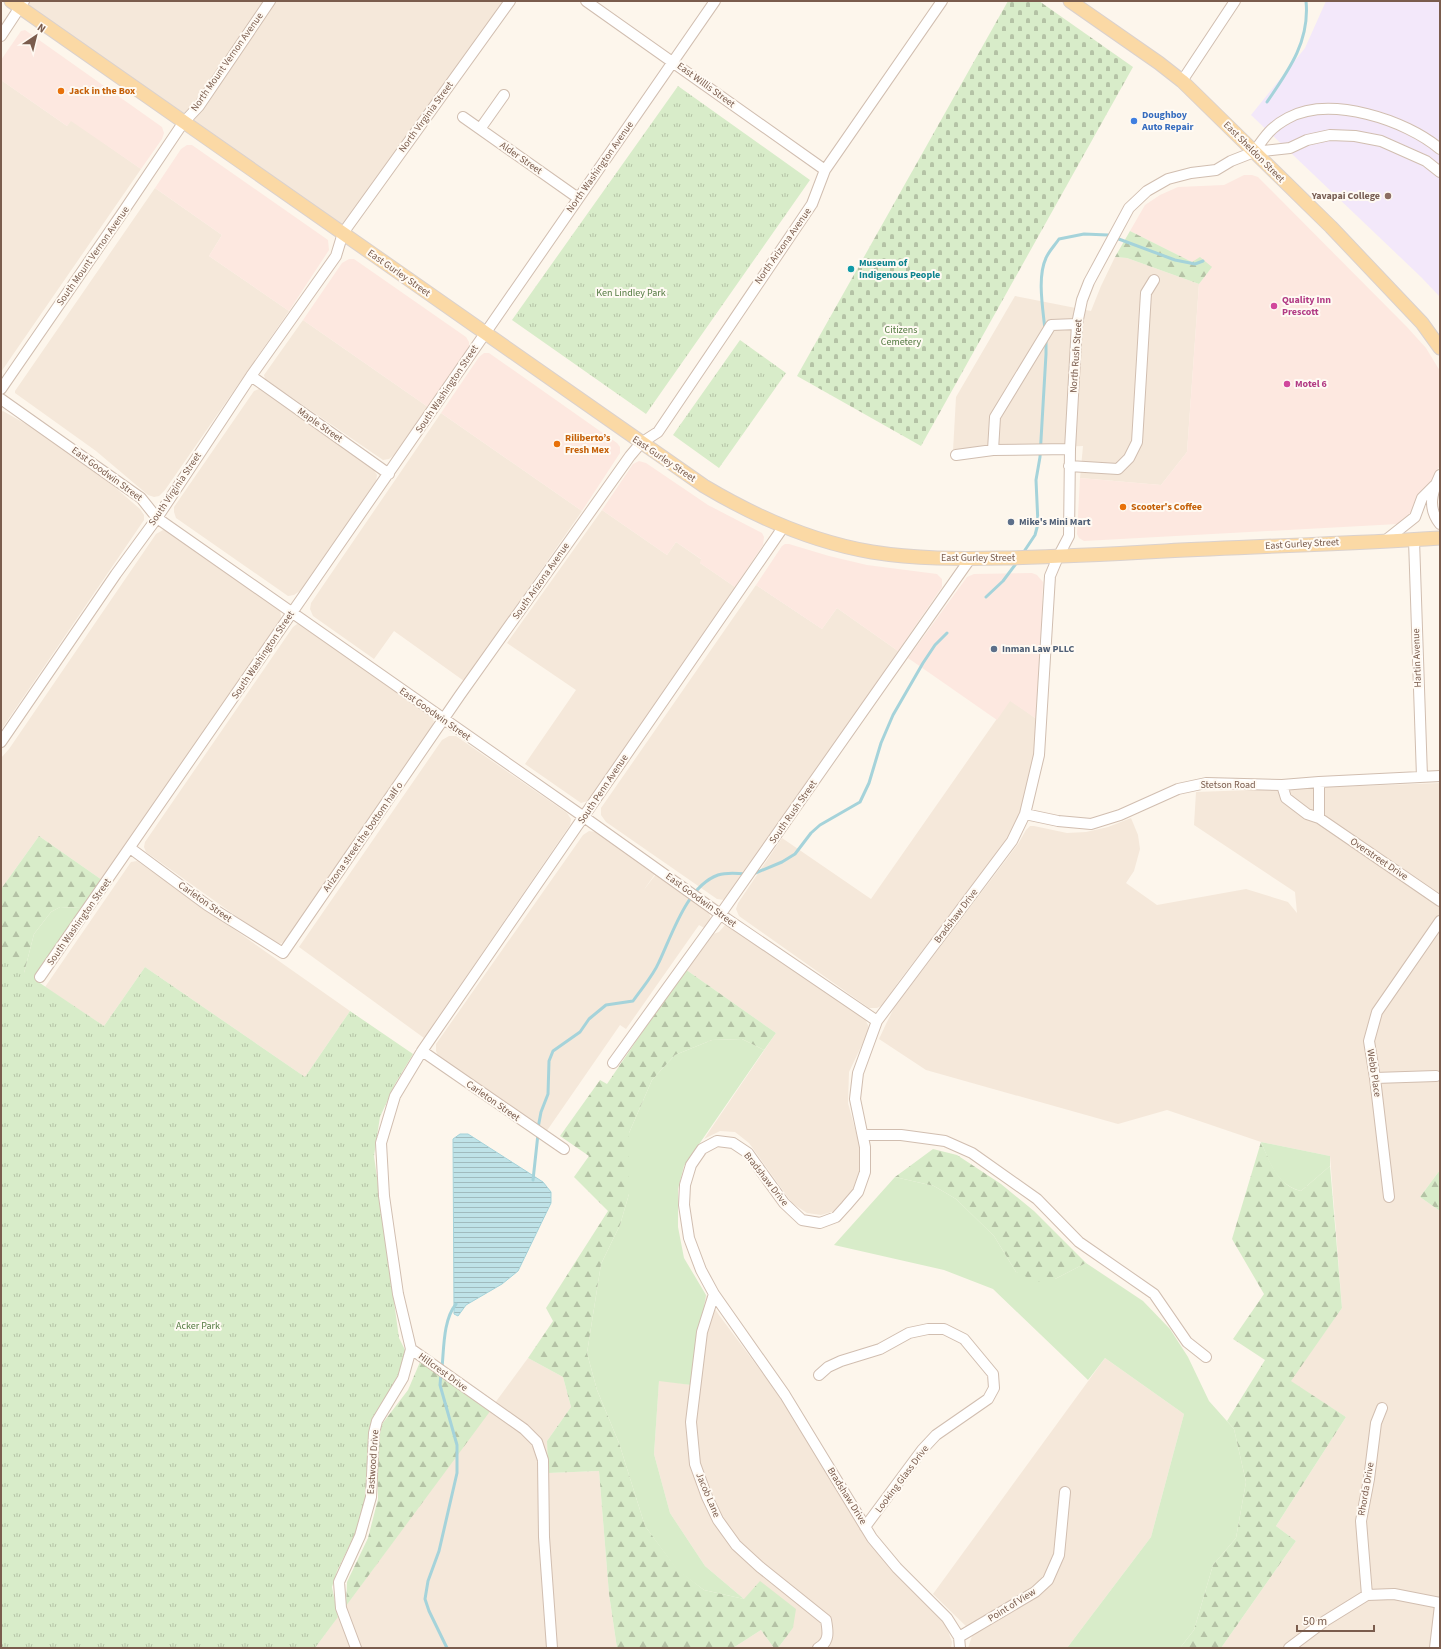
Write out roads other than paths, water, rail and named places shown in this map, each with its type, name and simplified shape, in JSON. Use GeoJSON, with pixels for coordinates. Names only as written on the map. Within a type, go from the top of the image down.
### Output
{"type":"FeatureCollection","features":[{"type":"Feature","properties":{"kind":"main road","name":"East Sheldon Street"},"geometry":{"type":"LineString","coordinates":[[1070,1],[1159,63],[1182,81],[1331,228],[1422,323],[1440,348]]}},
{"type":"Feature","properties":{"kind":"main road","name":"East Gurley Street"},"geometry":{"type":"LineString","coordinates":[[18,3],[183,123],[343,233],[641,444],[719,495],[750,512],[784,526],[827,541],[870,551],[915,557],[970,559],[1058,557],[1440,538]]}},
{"type":"Feature","properties":{"kind":"main road","name":"East Sheldon Street"},"geometry":{"type":"LineString","coordinates":[[1422,323],[1440,335]]}},
{"type":"Feature","properties":{"kind":"street","name":"North Mount Vernon Avenue"},"geometry":{"type":"LineString","coordinates":[[183,123],[199,106],[270,1]]}},
{"type":"Feature","properties":{"kind":"street","name":"North Virginia Street"},"geometry":{"type":"LineString","coordinates":[[343,233],[510,1]]}},
{"type":"Feature","properties":{"kind":"street","name":"East Willis Street"},"geometry":{"type":"LineString","coordinates":[[586,1],[673,61],[825,170]]}},
{"type":"Feature","properties":{"kind":"street","name":"North Washington Avenue"},"geometry":{"type":"LineString","coordinates":[[485,333],[715,1]]}},
{"type":"Feature","properties":{"kind":"street","name":"North Arizona Avenue"},"geometry":{"type":"LineString","coordinates":[[641,444],[658,432],[812,204],[825,170],[942,1]]}},
{"type":"Feature","properties":{"kind":"street"},"geometry":{"type":"LineString","coordinates":[[1182,81],[1235,1]]}},
{"type":"Feature","properties":{"kind":"street"},"geometry":{"type":"LineString","coordinates":[[1,36],[18,3]]}},
{"type":"Feature","properties":{"kind":"street"},"geometry":{"type":"LineString","coordinates":[[480,129],[504,95]]}},
{"type":"Feature","properties":{"kind":"street"},"geometry":{"type":"LineString","coordinates":[[1254,152],[1269,131],[1289,117],[1306,111],[1329,109],[1356,112],[1382,118],[1405,128],[1440,148]]}},
{"type":"Feature","properties":{"kind":"street","name":"Alder Street"},"geometry":{"type":"LineString","coordinates":[[463,117],[578,198]]}},
{"type":"Feature","properties":{"kind":"street","name":"South Mount Vernon Avenue"},"geometry":{"type":"LineString","coordinates":[[1,388],[183,123]]}},
{"type":"Feature","properties":{"kind":"street","name":"North Rush Street"},"geometry":{"type":"LineString","coordinates":[[1058,557],[1069,536],[1069,466],[1077,324],[1082,300],[1089,282],[1129,208],[1147,191],[1168,179],[1191,173],[1216,170],[1231,161],[1254,152],[1290,148],[1307,140],[1330,135],[1355,136],[1382,141],[1426,161],[1440,172]]}},
{"type":"Feature","properties":{"kind":"street","name":"South Virginia Street"},"geometry":{"type":"LineString","coordinates":[[1,742],[116,574],[157,518],[251,376],[336,256],[343,233]]}},
{"type":"Feature","properties":{"kind":"street"},"geometry":{"type":"LineString","coordinates":[[1069,466],[1118,469],[1130,458],[1136,442],[1146,293],[1154,280]]}},
{"type":"Feature","properties":{"kind":"street"},"geometry":{"type":"LineString","coordinates":[[993,450],[995,418],[1051,325],[1077,324]]}},
{"type":"Feature","properties":{"kind":"street","name":"South Washington Street"},"geometry":{"type":"LineString","coordinates":[[40,977],[485,333]]}},
{"type":"Feature","properties":{"kind":"street","name":"Maple Street"},"geometry":{"type":"LineString","coordinates":[[251,376],[389,474]]}},
{"type":"Feature","properties":{"kind":"street","name":"East Goodwin Street"},"geometry":{"type":"LineString","coordinates":[[1,398],[141,498],[157,518],[720,914],[877,1021]]}},
{"type":"Feature","properties":{"kind":"street","name":"South Arizona Avenue"},"geometry":{"type":"LineString","coordinates":[[444,720],[460,695],[630,456],[641,444]]}},
{"type":"Feature","properties":{"kind":"street"},"geometry":{"type":"LineString","coordinates":[[956,455],[993,450],[1070,449]]}},
{"type":"Feature","properties":{"kind":"street"},"geometry":{"type":"LineString","coordinates":[[1440,475],[1435,485],[1431,502],[1434,517],[1440,524]]}},
{"type":"Feature","properties":{"kind":"street"},"geometry":{"type":"LineString","coordinates":[[1386,540],[1415,517],[1422,498],[1435,485]]}},
{"type":"Feature","properties":{"kind":"street","name":"South Penn Avenue"},"geometry":{"type":"LineString","coordinates":[[422,1052],[784,526]]}},
{"type":"Feature","properties":{"kind":"street","name":"Hartin Avenue"},"geometry":{"type":"LineString","coordinates":[[1414,540],[1422,777]]}},
{"type":"Feature","properties":{"kind":"street","name":"Bradshaw Drive"},"geometry":{"type":"LineString","coordinates":[[960,1648],[959,1636],[947,1618],[897,1568],[872,1538],[785,1395],[714,1294],[700,1270],[690,1238],[684,1205],[685,1185],[691,1165],[702,1149],[717,1141],[733,1143],[748,1153],[784,1203],[802,1220],[820,1223],[836,1217],[858,1192],[865,1172],[865,1147],[855,1099],[858,1073],[877,1021],[1012,841],[1025,814],[1039,755],[1050,576],[1058,557]]}},
{"type":"Feature","properties":{"kind":"street","name":"South Rush Street"},"geometry":{"type":"LineString","coordinates":[[613,1063],[970,559]]}},
{"type":"Feature","properties":{"kind":"street","name":"Arizona street the bottom half o"},"geometry":{"type":"LineString","coordinates":[[283,953],[444,720]]}},
{"type":"Feature","properties":{"kind":"street","name":"Stetson Road"},"geometry":{"type":"LineString","coordinates":[[1025,814],[1058,821],[1091,824],[1120,815],[1178,789],[1206,783],[1282,785],[1440,776]]}},
{"type":"Feature","properties":{"kind":"street"},"geometry":{"type":"LineString","coordinates":[[1319,782],[1319,818]]}},
{"type":"Feature","properties":{"kind":"street","name":"Overstreet Drive"},"geometry":{"type":"LineString","coordinates":[[1282,785],[1286,798],[1308,814],[1319,818],[1440,901]]}},
{"type":"Feature","properties":{"kind":"street","name":"Carleton Street"},"geometry":{"type":"LineString","coordinates":[[130,848],[208,905],[283,953]]}},
{"type":"Feature","properties":{"kind":"street","name":"Webb Place"},"geometry":{"type":"LineString","coordinates":[[1389,1197],[1375,1078],[1369,1041],[1377,1012],[1440,921]]}},
{"type":"Feature","properties":{"kind":"street","name":"Carleton Street"},"geometry":{"type":"LineString","coordinates":[[422,1052],[564,1150]]}},
{"type":"Feature","properties":{"kind":"street","name":"Hillcrest Drive"},"geometry":{"type":"LineString","coordinates":[[422,1052],[394,1096],[381,1143],[384,1196],[398,1294],[411,1349],[524,1429],[537,1442],[543,1460],[544,1537],[552,1648]]}},
{"type":"Feature","properties":{"kind":"street"},"geometry":{"type":"LineString","coordinates":[[1375,1078],[1436,1076]]}},
{"type":"Feature","properties":{"kind":"street"},"geometry":{"type":"LineString","coordinates":[[863,1135],[902,1135],[945,1141],[972,1153],[1037,1199],[1079,1242],[1154,1294],[1187,1342],[1206,1357]]}},
{"type":"Feature","properties":{"kind":"street","name":"Jacob Lane"},"geometry":{"type":"LineString","coordinates":[[714,1294],[702,1332],[691,1422],[695,1464],[707,1497],[718,1520],[736,1545],[760,1568],[826,1620],[829,1633],[824,1645],[818,1648]]}},
{"type":"Feature","properties":{"kind":"street","name":"Looking Glass Drive"},"geometry":{"type":"LineString","coordinates":[[820,1375],[828,1367],[841,1361],[880,1349],[910,1334],[928,1329],[944,1329],[964,1339],[993,1374],[994,1388],[988,1399],[936,1435],[922,1450],[865,1527]]}},
{"type":"Feature","properties":{"kind":"street","name":"Eastwood Drive"},"geometry":{"type":"LineString","coordinates":[[356,1648],[341,1608],[339,1582],[360,1536],[371,1497],[374,1433],[377,1420],[403,1378],[411,1349]]}},
{"type":"Feature","properties":{"kind":"street","name":"Rhorda Drive"},"geometry":{"type":"LineString","coordinates":[[1367,1595],[1361,1521],[1369,1479],[1376,1423],[1382,1408]]}},
{"type":"Feature","properties":{"kind":"street","name":"Point of View"},"geometry":{"type":"LineString","coordinates":[[959,1636],[1035,1592],[1048,1580],[1059,1556],[1065,1492]]}},
{"type":"Feature","properties":{"kind":"street"},"geometry":{"type":"LineString","coordinates":[[1289,1648],[1324,1621],[1367,1595],[1394,1594],[1440,1604],[1435,1648]]}},
{"type":"Feature","properties":{"kind":"water"},"geometry":{"type":"Polygon","coordinates":[[[460,1134],[468,1134],[543,1182],[551,1192],[551,1203],[518,1271],[502,1284],[466,1305],[458,1316],[454,1314],[453,1139],[460,1134]]]}},
{"type":"Feature","properties":{"kind":"waterway"},"geometry":{"type":"LineString","coordinates":[[1267,102],[1290,67],[1301,42],[1305,29],[1306,1]]}},
{"type":"Feature","properties":{"kind":"waterway"},"geometry":{"type":"LineString","coordinates":[[1045,330],[1041,293],[1043,266],[1047,255],[1059,239],[1084,234],[1108,235],[1175,260],[1195,264],[1203,261]]}},
{"type":"Feature","properties":{"kind":"waterway"},"geometry":{"type":"LineString","coordinates":[[1023,553],[1035,535],[1038,524],[1036,480],[1040,457],[1046,339]]}},
{"type":"Feature","properties":{"kind":"waterway"},"geometry":{"type":"LineString","coordinates":[[986,597],[1003,581],[1018,561]]}},
{"type":"Feature","properties":{"kind":"waterway"},"geometry":{"type":"LineString","coordinates":[[753,874],[782,862],[795,854],[811,833],[820,825],[860,802],[869,783],[881,743],[893,715],[923,663],[935,645],[947,633]]}},
{"type":"Feature","properties":{"kind":"waterway"},"geometry":{"type":"LineString","coordinates":[[538,1128],[541,1112],[548,1094],[549,1061],[553,1051],[580,1032],[589,1019],[606,1005],[633,1001],[654,972],[682,912],[698,889],[707,881],[721,874],[746,874]]}},
{"type":"Feature","properties":{"kind":"waterway"},"geometry":{"type":"LineString","coordinates":[[533,1180],[538,1134]]}},
{"type":"Feature","properties":{"kind":"waterway"},"geometry":{"type":"LineString","coordinates":[[442,1368],[446,1326],[456,1304]]}},
{"type":"Feature","properties":{"kind":"waterway"},"geometry":{"type":"LineString","coordinates":[[441,1373],[440,1385],[457,1445],[457,1473],[439,1551],[428,1581],[425,1599],[429,1611],[447,1648]]}},
{"type":"Feature","properties":{"kind":"place","name":"Jack in the Box"},"geometry":{"type":"Point","coordinates":[61,91]}},
{"type":"Feature","properties":{"kind":"place","name":"Doughboy Auto Repair"},"geometry":{"type":"Point","coordinates":[1134,121]}},
{"type":"Feature","properties":{"kind":"place","name":"Yavapai College"},"geometry":{"type":"Point","coordinates":[1388,196]}},
{"type":"Feature","properties":{"kind":"place","name":"Museum of Indigenous People"},"geometry":{"type":"Point","coordinates":[851,269]}},
{"type":"Feature","properties":{"kind":"place","name":"Quality Inn Prescott"},"geometry":{"type":"Point","coordinates":[1274,306]}},
{"type":"Feature","properties":{"kind":"place","name":"Motel 6"},"geometry":{"type":"Point","coordinates":[1287,384]}},
{"type":"Feature","properties":{"kind":"place","name":"Riliberto’s Fresh Mex"},"geometry":{"type":"Point","coordinates":[557,444]}},
{"type":"Feature","properties":{"kind":"place","name":"Scooter's Coffee"},"geometry":{"type":"Point","coordinates":[1123,507]}},
{"type":"Feature","properties":{"kind":"place","name":"Mike's Mini Mart"},"geometry":{"type":"Point","coordinates":[1011,522]}},
{"type":"Feature","properties":{"kind":"place","name":"Inman Law PLLC"},"geometry":{"type":"Point","coordinates":[994,649]}},
{"type":"Feature","properties":{"kind":"park label","name":"Ken Lindley Park"},"geometry":{"type":"Point","coordinates":[631,293]}},
{"type":"Feature","properties":{"kind":"park label","name":"Citizens Cemetery"},"geometry":{"type":"Point","coordinates":[901,336]}},
{"type":"Feature","properties":{"kind":"park label","name":"Acker Park"},"geometry":{"type":"Point","coordinates":[198,1326]}}]}
